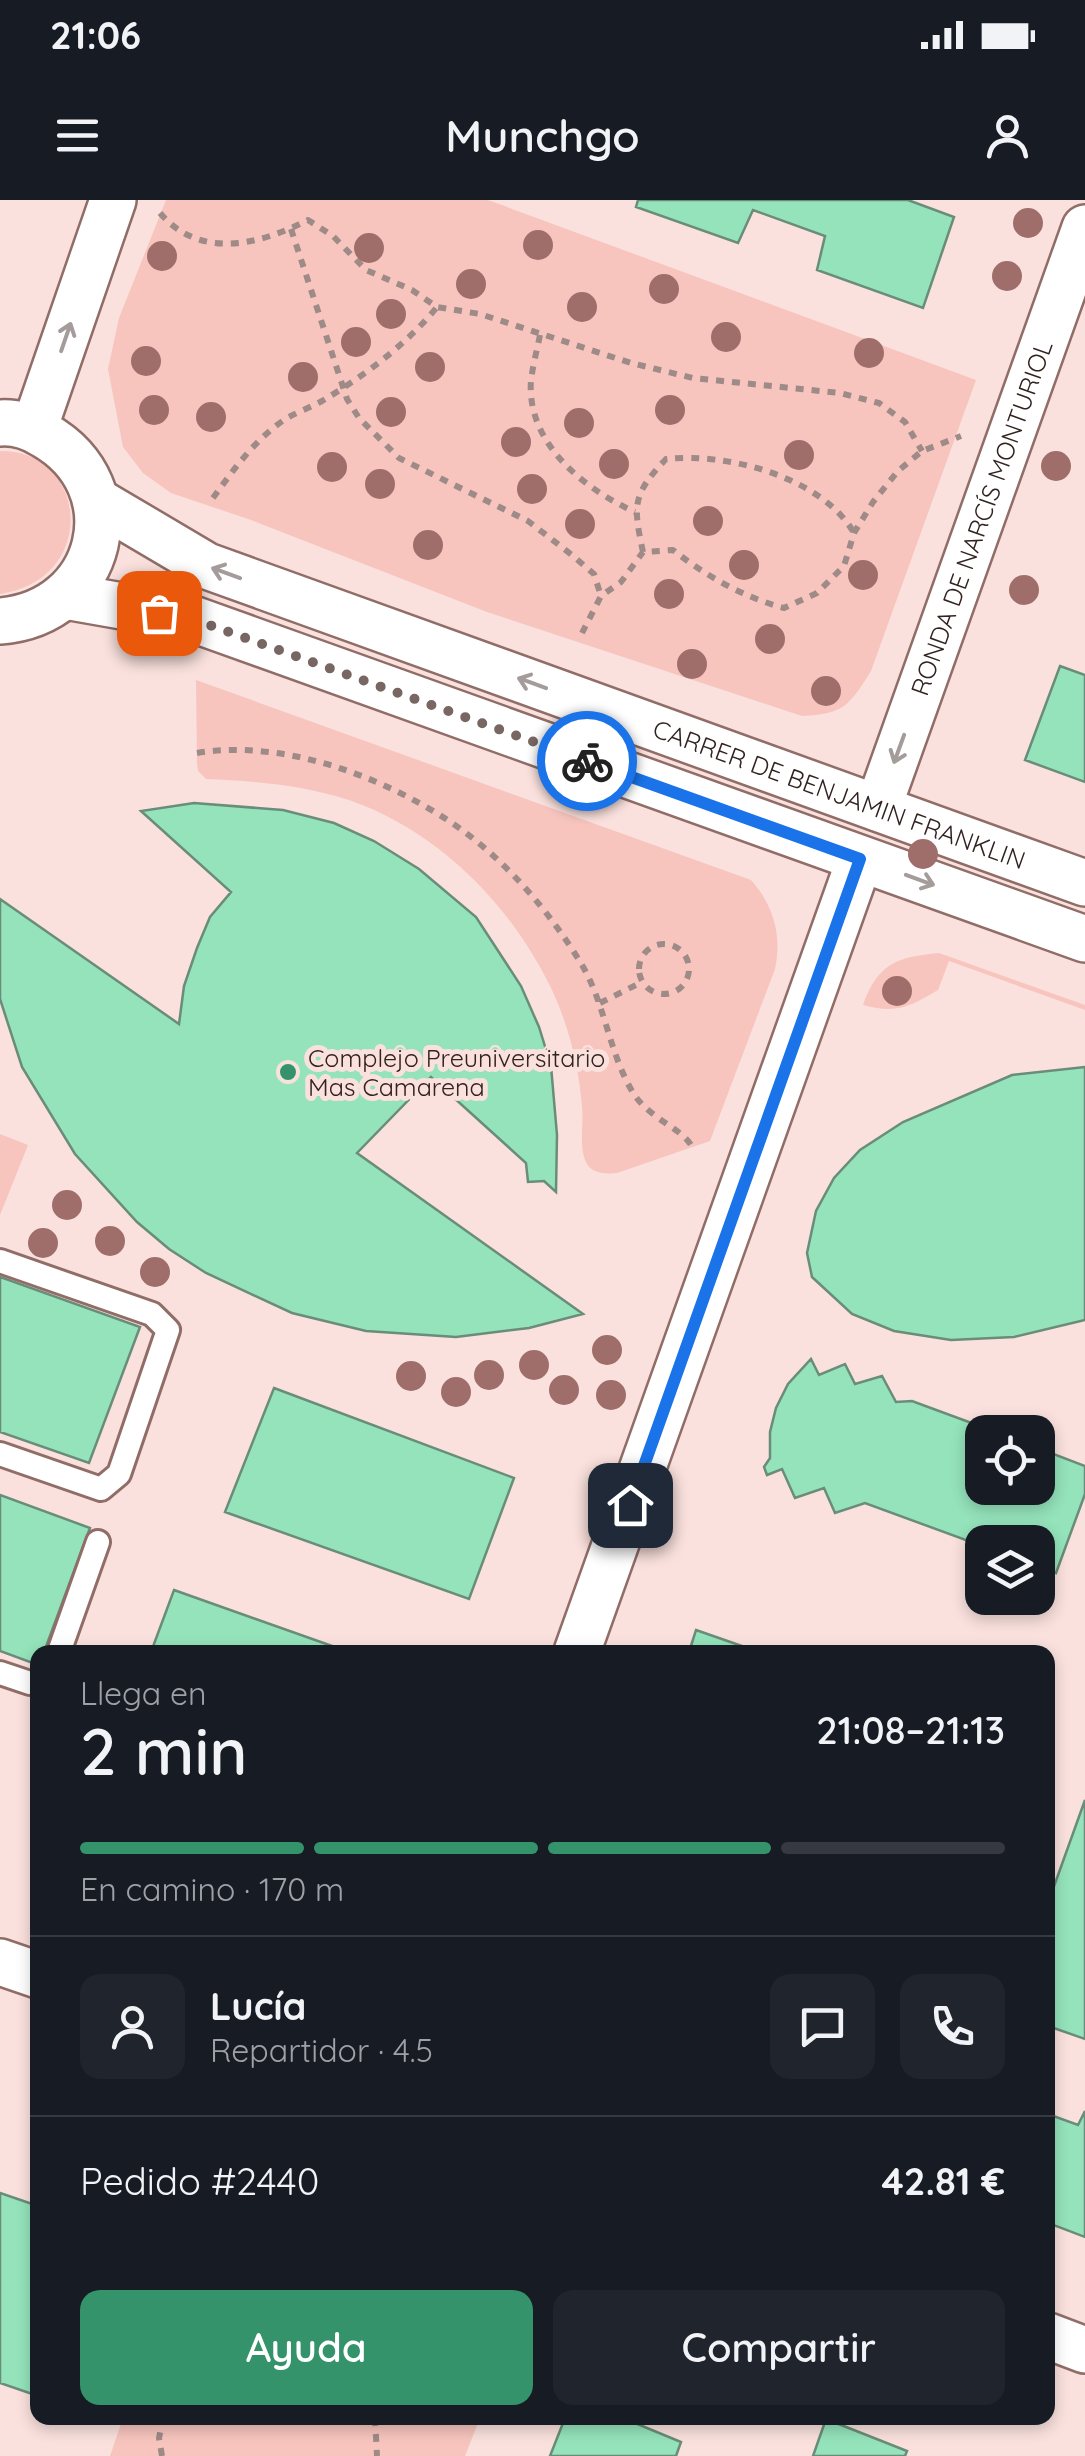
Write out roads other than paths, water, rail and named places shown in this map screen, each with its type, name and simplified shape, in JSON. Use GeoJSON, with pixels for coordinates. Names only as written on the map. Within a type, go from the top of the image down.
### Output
{"type":"FeatureCollection","features":[{"type":"Feature","properties":{"kind":"street"},"geometry":{"type":"LineString","coordinates":[[0,621],[43,611],[66,596],[94,552],[97,502],[84,470],[63,446],[17,426],[114,200]]}},
{"type":"Feature","properties":{"kind":"street","name":"RONDA DE NARCÍS MONTURIOL"},"geometry":{"type":"LineString","coordinates":[[878,808],[1085,228]]}},
{"type":"Feature","properties":{"kind":"street","name":"CARRER DE BENJAMIN FRANKLIN"},"geometry":{"type":"LineString","coordinates":[[97,502],[207,566],[1085,882]]}},
{"type":"Feature","properties":{"kind":"street"},"geometry":{"type":"LineString","coordinates":[[66,596],[190,618],[1085,939]]}},
{"type":"Feature","properties":{"kind":"street"},"geometry":{"type":"LineString","coordinates":[[579,1645],[860,859]]}},
{"type":"Feature","properties":{"kind":"street"},"geometry":{"type":"LineString","coordinates":[[0,1962],[30,1972]]}},
{"type":"Feature","properties":{"kind":"street"},"geometry":{"type":"LineString","coordinates":[[1055,2339],[1085,2350]]}},
{"type":"Feature","properties":{"kind":"lane"},"geometry":{"type":"LineString","coordinates":[[0,1261],[152,1314],[168,1330],[120,1474],[101,1488],[0,1454]]}},
{"type":"Feature","properties":{"kind":"lane"},"geometry":{"type":"LineString","coordinates":[[61,1645],[98,1542]]}},
{"type":"Feature","properties":{"kind":"lane"},"geometry":{"type":"LineString","coordinates":[[0,1673],[30,1684]]}},
{"type":"Feature","properties":{"kind":"place","name":"Complejo Preuniversitario Mas Camarena"},"geometry":{"type":"Point","coordinates":[288,1072]}}]}
